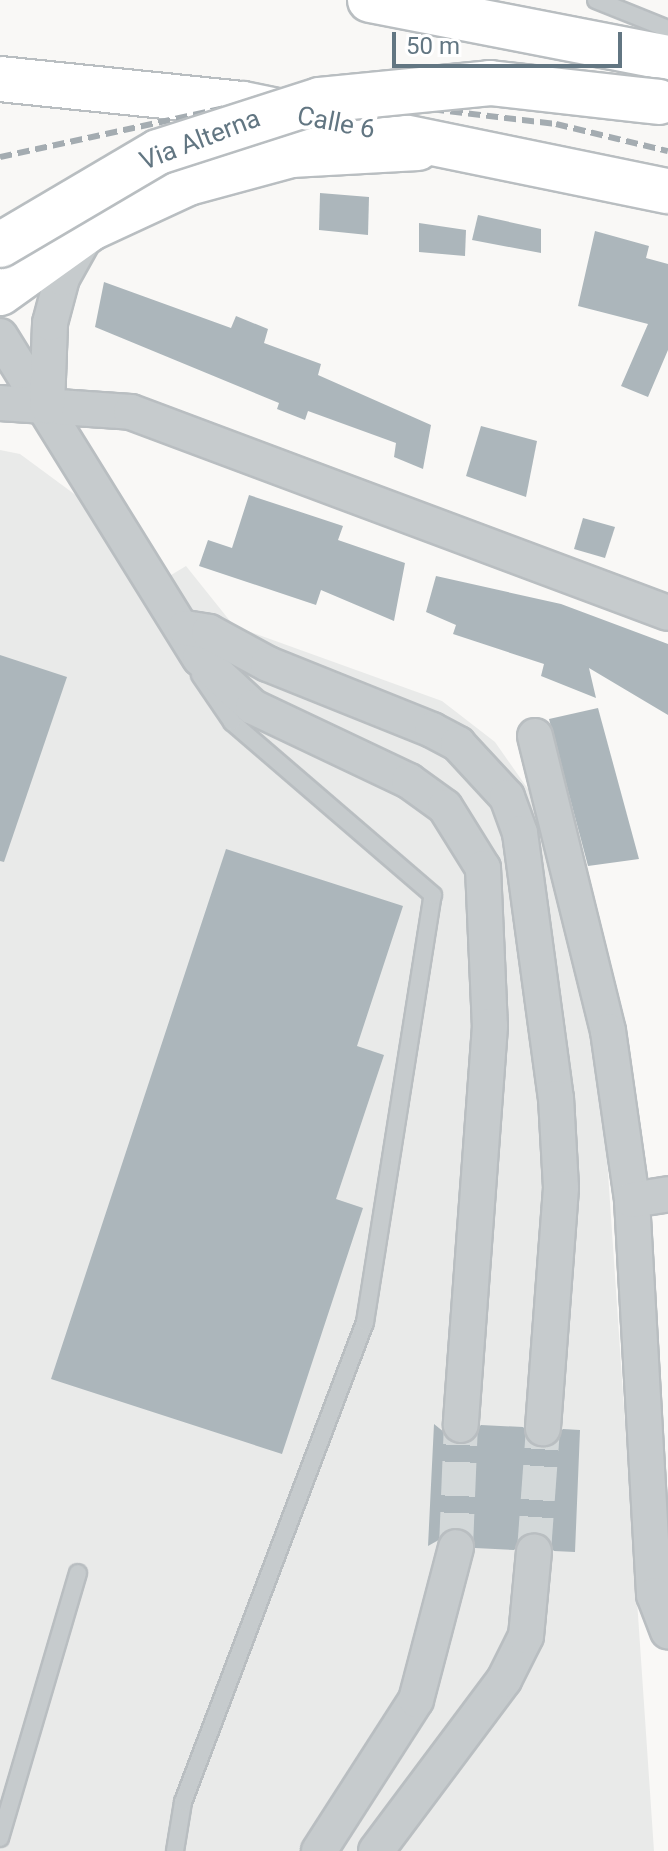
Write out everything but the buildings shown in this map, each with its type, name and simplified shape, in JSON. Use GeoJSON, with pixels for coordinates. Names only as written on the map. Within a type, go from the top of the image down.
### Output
{"type":"FeatureCollection","features":[{"type":"Feature","properties":{"kind":"main road"},"geometry":{"type":"LineString","coordinates":[[370,0],[668,58]]}},
{"type":"Feature","properties":{"kind":"main road","name":"Calle 6"},"geometry":{"type":"LineString","coordinates":[[0,79],[243,104],[668,191]]}},
{"type":"Feature","properties":{"kind":"main road","name":"Via Alterna"},"geometry":{"type":"LineString","coordinates":[[0,245],[82,191],[158,152],[320,100],[490,83],[663,103]]}},
{"type":"Feature","properties":{"kind":"main road"},"geometry":{"type":"LineString","coordinates":[[0,293],[91,228],[188,183],[291,155],[398,146],[505,156]]}},
{"type":"Feature","properties":{"kind":"street"},"geometry":{"type":"LineString","coordinates":[[47,406],[50,323],[62,278],[91,228]]}},
{"type":"Feature","properties":{"kind":"street"},"geometry":{"type":"LineString","coordinates":[[0,336],[185,628],[200,658],[242,700],[409,781],[445,807],[483,868],[490,1026],[461,1425]]}},
{"type":"Feature","properties":{"kind":"street"},"geometry":{"type":"LineString","coordinates":[[0,403],[131,412],[668,613]]}},
{"type":"Feature","properties":{"kind":"street"},"geometry":{"type":"LineString","coordinates":[[185,628],[209,632],[268,664],[432,730],[458,744],[507,797],[520,833],[556,1098],[561,1188],[543,1428]]}},
{"type":"Feature","properties":{"kind":"street"},"geometry":{"type":"LineString","coordinates":[[535,736],[608,1031],[632,1200],[654,1595],[668,1631]]}},
{"type":"Feature","properties":{"kind":"street"},"geometry":{"type":"LineString","coordinates":[[632,1200],[668,1194]]}},
{"type":"Feature","properties":{"kind":"street"},"geometry":{"type":"LineString","coordinates":[[319,1851],[416,1700],[456,1547]]}},
{"type":"Feature","properties":{"kind":"street"},"geometry":{"type":"LineString","coordinates":[[376,1851],[504,1680],[526,1636],[534,1551]]}},
{"type":"Feature","properties":{"kind":"lane"},"geometry":{"type":"LineString","coordinates":[[596,0],[668,29]]}},
{"type":"Feature","properties":{"kind":"lane"},"geometry":{"type":"LineString","coordinates":[[175,1851],[183,1802],[365,1322],[385,1231],[433,895],[232,722],[195,668],[185,628]]}},
{"type":"Feature","properties":{"kind":"lane"},"geometry":{"type":"LineString","coordinates":[[0,1838],[78,1573]]}},
{"type":"Feature","properties":{"kind":"shaded area"},"geometry":{"type":"Polygon","coordinates":[[[0,450],[20,454],[77,496],[143,592],[186,566],[234,626],[442,701],[495,742],[542,809],[602,1084],[654,1851],[0,1851],[0,450]]]}},
{"type":"Feature","properties":{"kind":"tunnel"},"geometry":{"type":"LineString","coordinates":[[456,1547],[461,1425]]}},
{"type":"Feature","properties":{"kind":"tunnel"},"geometry":{"type":"LineString","coordinates":[[534,1551],[543,1428]]}},
{"type":"Feature","properties":{"kind":"railway"},"geometry":{"type":"LineString","coordinates":[[0,157],[243,104],[397,105],[556,124],[668,151]]}}]}
